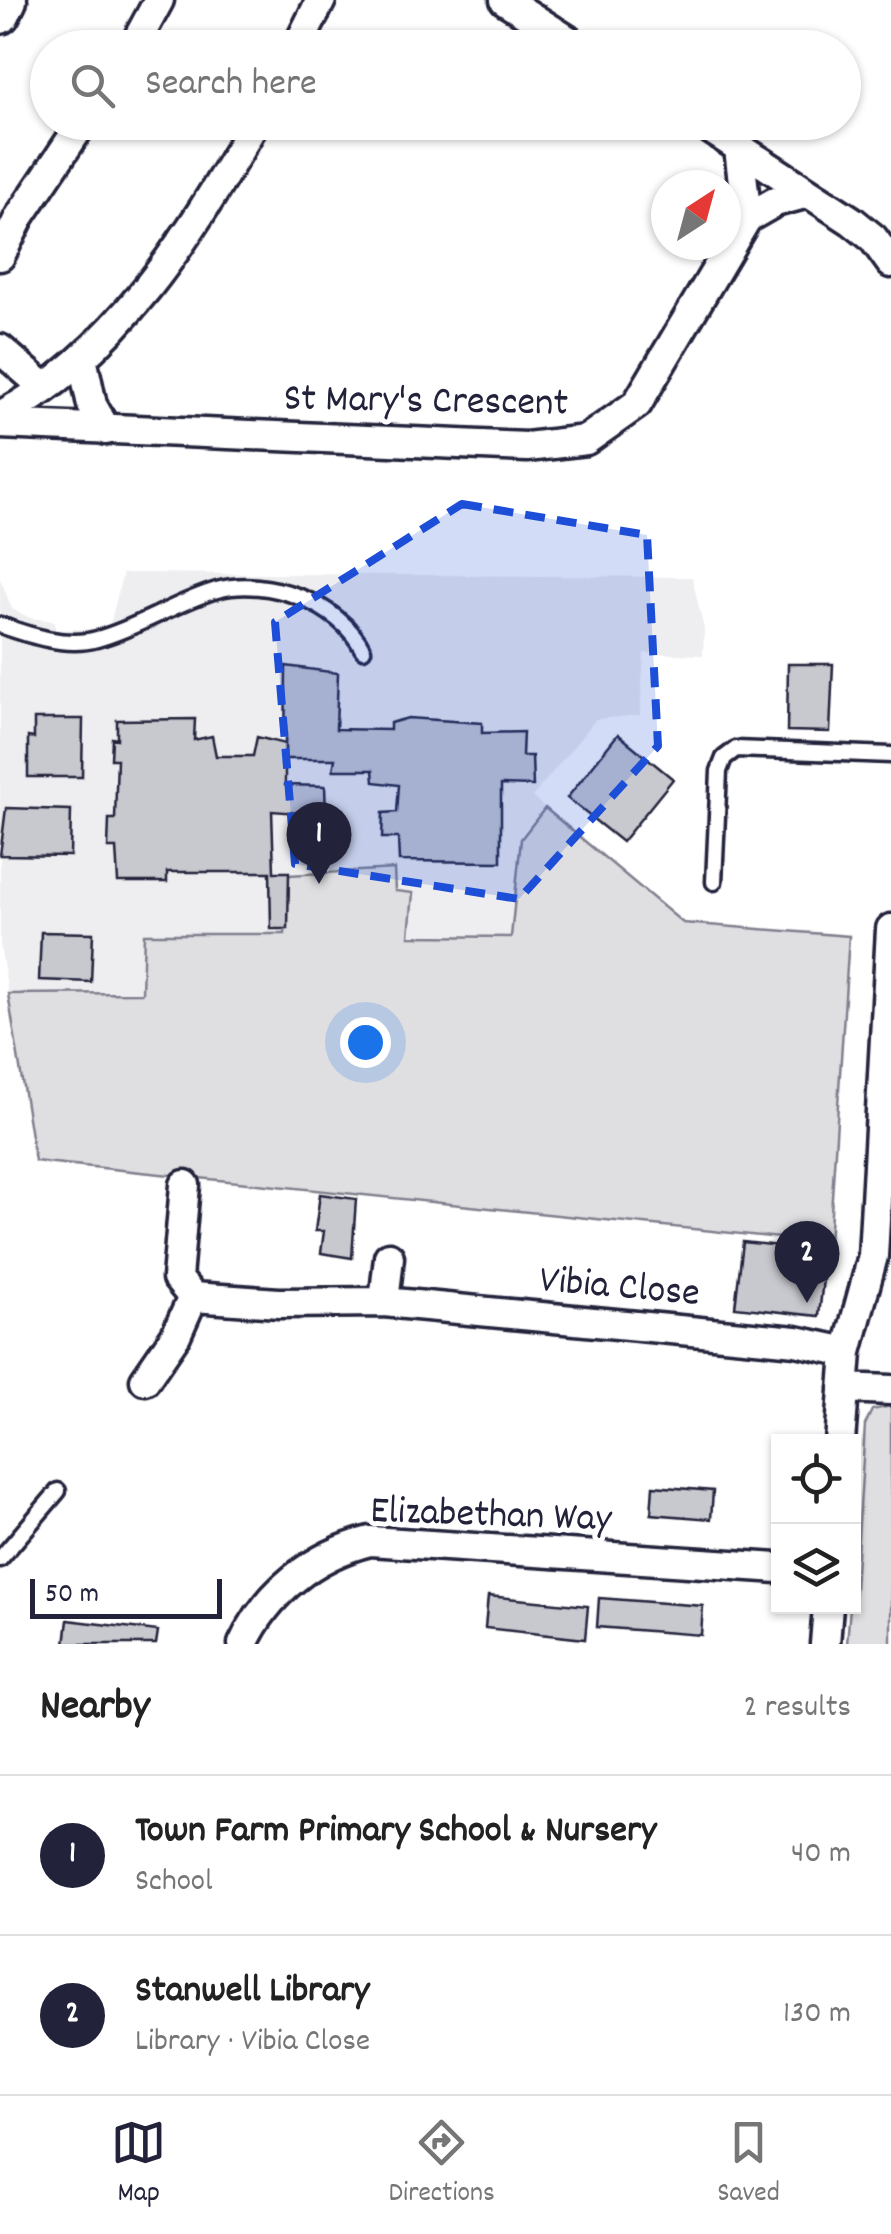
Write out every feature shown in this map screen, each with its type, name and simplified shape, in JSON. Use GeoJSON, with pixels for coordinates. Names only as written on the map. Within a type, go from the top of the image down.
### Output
{"type":"FeatureCollection","features":[{"type":"Feature","properties":{"kind":"main road"},"geometry":{"type":"LineString","coordinates":[[0,14],[7,0]]}},
{"type":"Feature","properties":{"kind":"street"},"geometry":{"type":"LineString","coordinates":[[143,30],[159,0]]}},
{"type":"Feature","properties":{"kind":"street"},"geometry":{"type":"LineString","coordinates":[[505,0],[552,30]]}},
{"type":"Feature","properties":{"kind":"street"},"geometry":{"type":"LineString","coordinates":[[303,30],[311,4]]}},
{"type":"Feature","properties":{"kind":"street"},"geometry":{"type":"LineString","coordinates":[[0,256],[20,216],[70,140]]}},
{"type":"Feature","properties":{"kind":"street"},"geometry":{"type":"LineString","coordinates":[[0,416],[45,388],[82,358],[168,258],[243,140]]}},
{"type":"Feature","properties":{"kind":"street"},"geometry":{"type":"LineString","coordinates":[[728,140],[873,238],[891,261]]}},
{"type":"Feature","properties":{"kind":"street"},"geometry":{"type":"LineString","coordinates":[[740,148],[747,218],[774,202],[808,192]]}},
{"type":"Feature","properties":{"kind":"street","name":"St Mary's Crescent"},"geometry":{"type":"LineString","coordinates":[[0,424],[527,447],[586,440],[637,404],[747,218]]}},
{"type":"Feature","properties":{"kind":"street"},"geometry":{"type":"LineString","coordinates":[[0,349],[45,388]]}},
{"type":"Feature","properties":{"kind":"street"},"geometry":{"type":"LineString","coordinates":[[82,358],[92,405],[106,430]]}},
{"type":"Feature","properties":{"kind":"street"},"geometry":{"type":"LineString","coordinates":[[841,1434],[847,1352],[873,1256],[891,929]]}},
{"type":"Feature","properties":{"kind":"street"},"geometry":{"type":"LineString","coordinates":[[146,1380],[176,1335],[193,1297],[177,1278],[185,1185]]}},
{"type":"Feature","properties":{"kind":"street"},"geometry":{"type":"LineString","coordinates":[[384,1302],[389,1257]]}},
{"type":"Feature","properties":{"kind":"street","name":"Vibia Close"},"geometry":{"type":"LineString","coordinates":[[193,1297],[279,1303],[384,1302],[796,1341],[847,1352]]}},
{"type":"Feature","properties":{"kind":"street"},"geometry":{"type":"LineString","coordinates":[[844,1388],[891,1390]]}},
{"type":"Feature","properties":{"kind":"street","name":"Elizabethan Way"},"geometry":{"type":"LineString","coordinates":[[243,1644],[264,1608],[293,1579],[324,1558],[370,1541],[771,1568]]}},
{"type":"Feature","properties":{"kind":"street"},"geometry":{"type":"LineString","coordinates":[[825,1644],[827,1614]]}},
{"type":"Feature","properties":{"kind":"lane"},"geometry":{"type":"LineString","coordinates":[[0,624],[33,637],[95,640],[218,590],[268,590],[328,610],[345,623],[362,650]]}},
{"type":"Feature","properties":{"kind":"lane"},"geometry":{"type":"LineString","coordinates":[[714,882],[719,771],[724,758],[736,749],[891,755]]}},
{"type":"Feature","properties":{"kind":"lane"},"geometry":{"type":"LineString","coordinates":[[0,1559],[58,1491]]}},
{"type":"Feature","properties":{"kind":"highlighted area"},"geometry":{"type":"Polygon","coordinates":[[[462,504],[647,535],[658,746],[519,899],[295,864],[275,622],[462,504]]]}},
{"type":"Feature","properties":{"kind":"shaded area"},"geometry":{"type":"Polygon","coordinates":[[[123,573],[692,577],[704,629],[703,655],[644,653],[640,715],[596,719],[532,797],[683,923],[849,936],[829,1243],[35,1161],[0,944],[0,578],[12,609],[30,618],[55,621],[55,630],[109,628],[123,573]]]}},
{"type":"Feature","properties":{"kind":"shaded area"},"geometry":{"type":"Polygon","coordinates":[[[545,808],[683,923],[849,936],[829,1243],[35,1161],[8,994],[142,993],[144,934],[285,934],[289,875],[394,869],[395,891],[413,893],[409,936],[511,937],[521,839],[545,808]]]}},
{"type":"Feature","properties":{"kind":"shaded area"},"geometry":{"type":"Polygon","coordinates":[[[891,1406],[891,1644],[847,1644],[849,1614],[861,1614],[861,1491],[865,1425],[872,1410],[891,1406]]]}},
{"type":"Feature","properties":{"kind":"building"},"geometry":{"type":"Polygon","coordinates":[[[788,664],[833,664],[830,732],[787,731],[788,664]]]}},
{"type":"Feature","properties":{"kind":"building"},"geometry":{"type":"Polygon","coordinates":[[[286,666],[338,673],[336,729],[390,730],[390,723],[408,718],[482,723],[482,733],[523,732],[522,756],[532,756],[533,786],[501,785],[501,862],[399,861],[398,838],[382,838],[383,813],[397,812],[399,785],[374,782],[373,770],[333,770],[335,759],[285,759],[286,666]]]}},
{"type":"Feature","properties":{"kind":"building"},"geometry":{"type":"Polygon","coordinates":[[[34,719],[83,719],[82,777],[28,777],[28,737],[34,738],[34,719]]]}},
{"type":"Feature","properties":{"kind":"building"},"geometry":{"type":"Polygon","coordinates":[[[195,719],[194,740],[212,736],[216,756],[253,756],[257,737],[285,744],[285,785],[325,786],[326,815],[272,811],[274,872],[289,872],[288,929],[271,929],[270,872],[167,872],[167,882],[118,882],[116,848],[108,848],[109,819],[115,819],[117,759],[111,759],[117,720],[195,719]]]}},
{"type":"Feature","properties":{"kind":"building"},"geometry":{"type":"Polygon","coordinates":[[[618,734],[673,779],[622,842],[567,798],[618,734]]]}},
{"type":"Feature","properties":{"kind":"building"},"geometry":{"type":"Polygon","coordinates":[[[6,808],[71,810],[70,856],[0,855],[6,808]]]}},
{"type":"Feature","properties":{"kind":"building"},"geometry":{"type":"Polygon","coordinates":[[[41,932],[93,933],[91,982],[39,980],[41,932]]]}},
{"type":"Feature","properties":{"kind":"building"},"geometry":{"type":"Polygon","coordinates":[[[320,1194],[356,1199],[352,1258],[321,1253],[324,1231],[315,1231],[320,1194]]]}},
{"type":"Feature","properties":{"kind":"building"},"geometry":{"type":"Polygon","coordinates":[[[743,1242],[826,1251],[819,1316],[735,1307],[743,1242]]]}},
{"type":"Feature","properties":{"kind":"building"},"geometry":{"type":"Polygon","coordinates":[[[653,1486],[713,1491],[711,1519],[651,1514],[653,1486]]]}},
{"type":"Feature","properties":{"kind":"building"},"geometry":{"type":"Polygon","coordinates":[[[488,1596],[588,1606],[585,1639],[485,1628],[488,1596]]]}},
{"type":"Feature","properties":{"kind":"building"},"geometry":{"type":"Polygon","coordinates":[[[599,1598],[703,1606],[701,1635],[597,1627],[599,1598]]]}},
{"type":"Feature","properties":{"kind":"building"},"geometry":{"type":"Polygon","coordinates":[[[68,1620],[158,1631],[156,1644],[65,1644],[68,1620]]]}},
{"type":"Feature","properties":{"kind":"place","name":"Town Farm Primary School & Nursery"},"geometry":{"type":"Point","coordinates":[319,884]}},
{"type":"Feature","properties":{"kind":"place","name":"Stanwell Library"},"geometry":{"type":"Point","coordinates":[807,1303]}}]}
